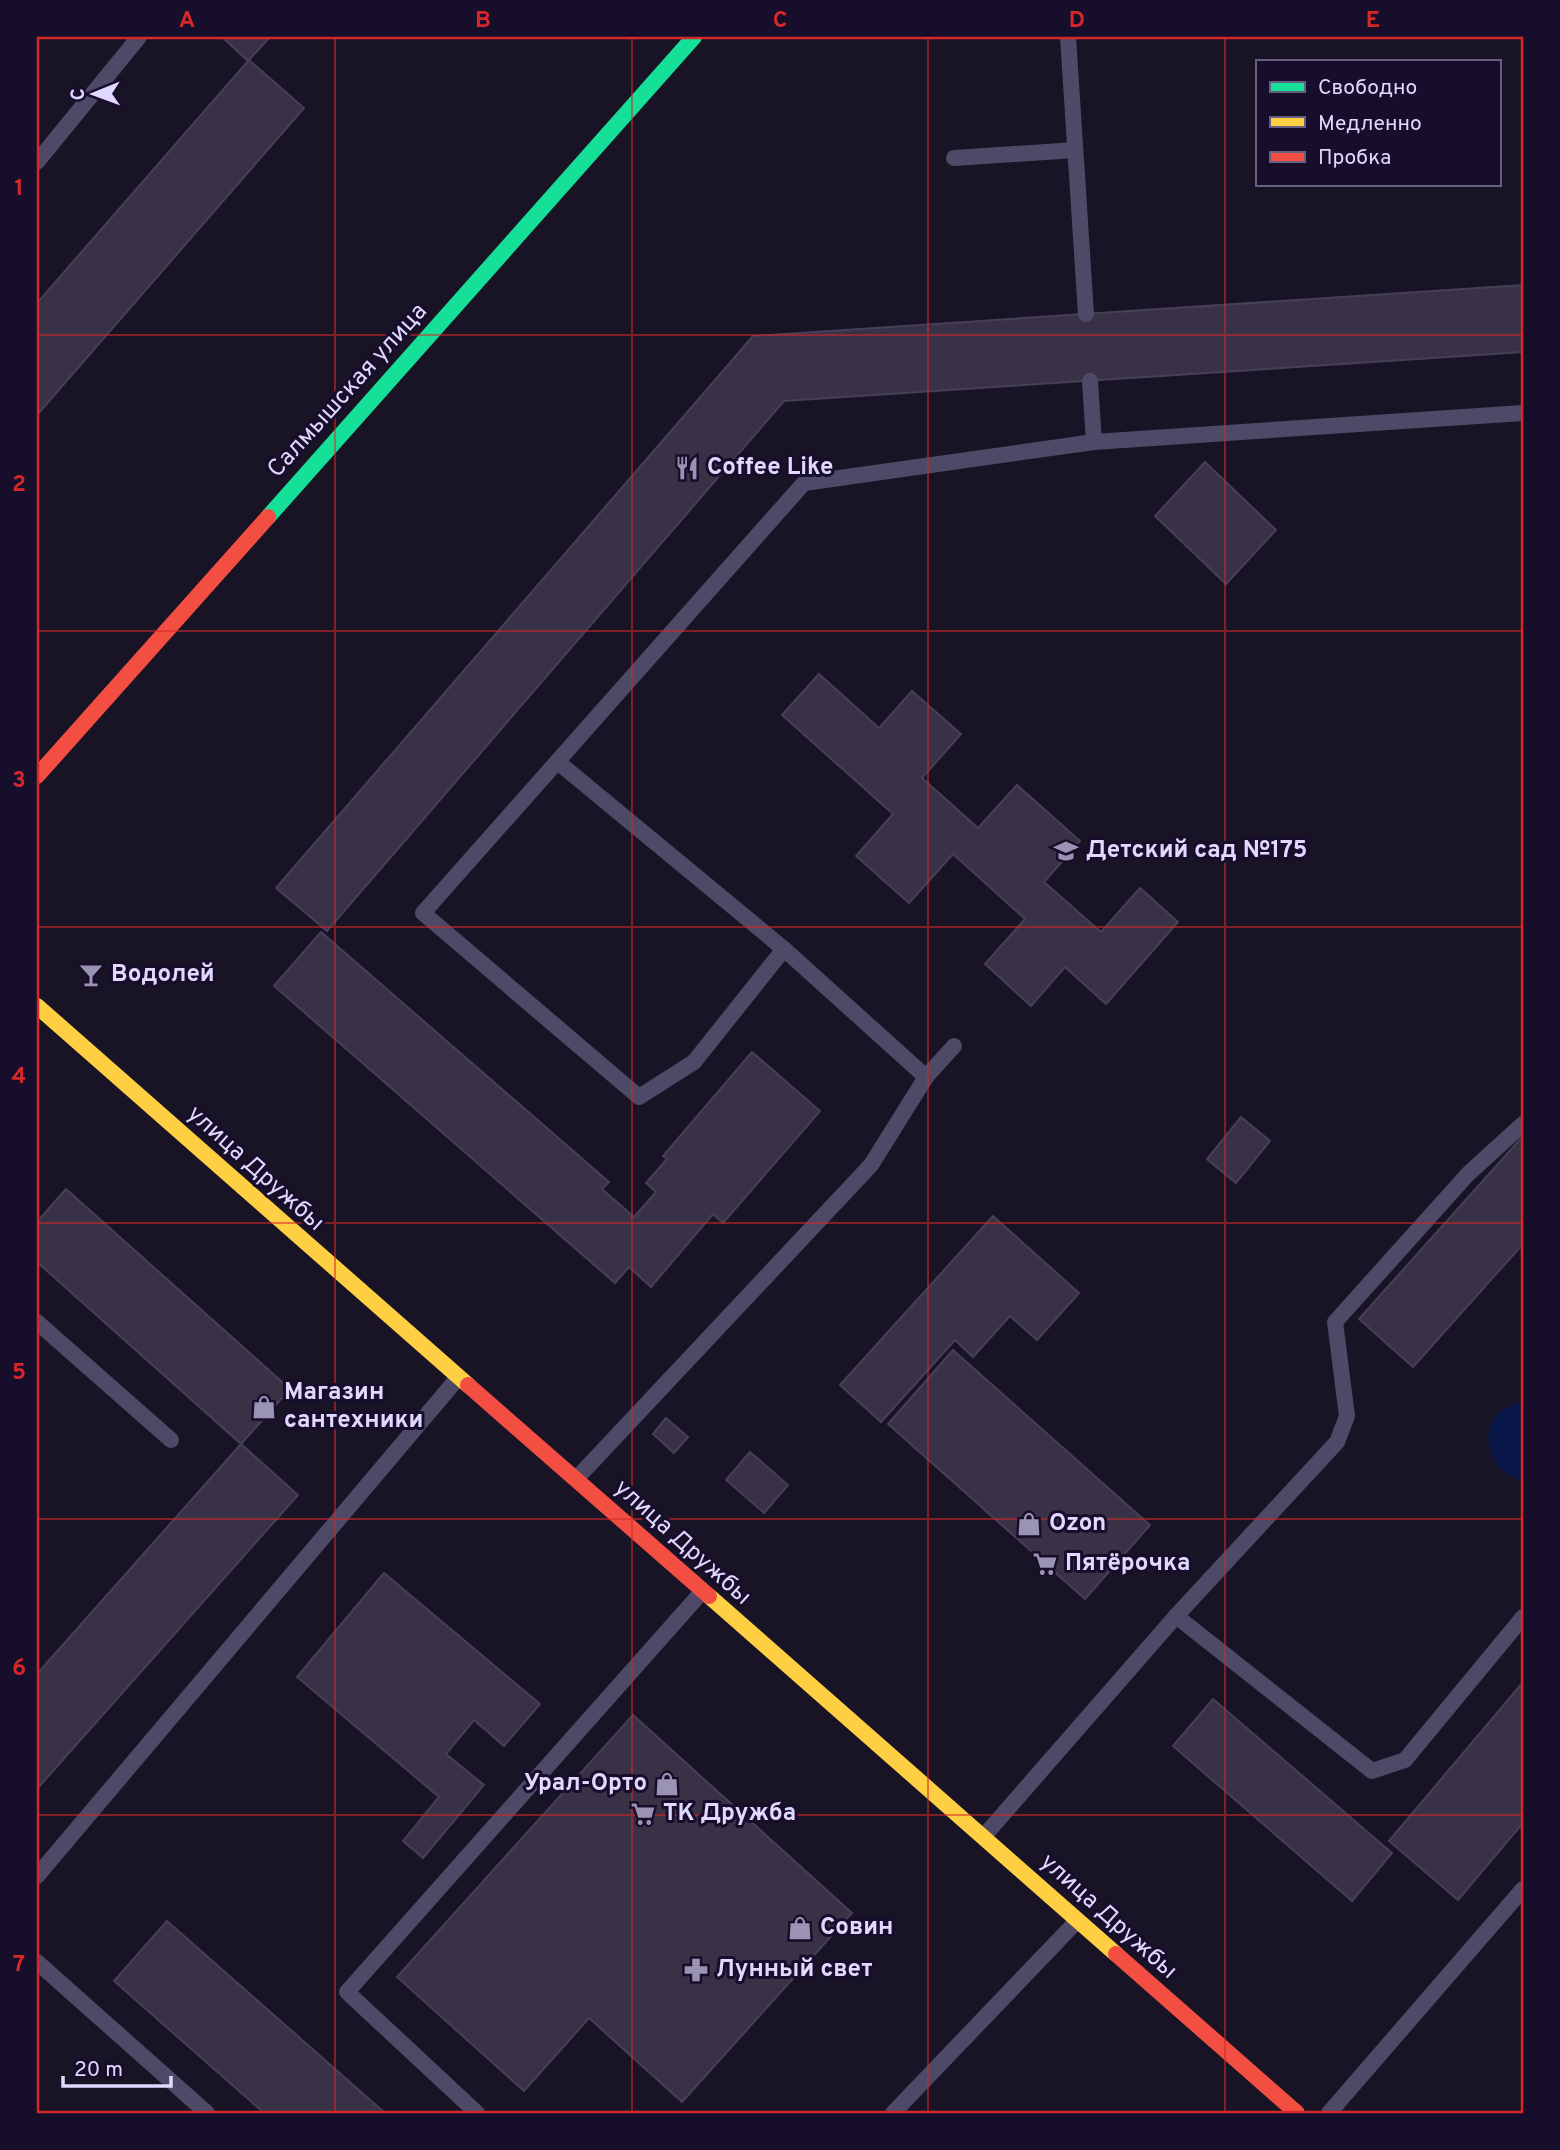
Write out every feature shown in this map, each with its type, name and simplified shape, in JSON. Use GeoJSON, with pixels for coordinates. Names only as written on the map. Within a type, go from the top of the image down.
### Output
{"type":"FeatureCollection","features":[{"type":"Feature","properties":{"kind":"street","name":"Салмышская улица"},"geometry":{"type":"LineString","coordinates":[[37,776],[694,37]]}},
{"type":"Feature","properties":{"kind":"street","name":"улица Дружбы"},"geometry":{"type":"LineString","coordinates":[[37,1006],[457,1378],[576,1479],[701,1593],[984,1836],[1297,2113]]}},
{"type":"Feature","properties":{"kind":"lane"},"geometry":{"type":"LineString","coordinates":[[37,162],[139,37]]}},
{"type":"Feature","properties":{"kind":"lane"},"geometry":{"type":"LineString","coordinates":[[1068,37],[1086,314]]}},
{"type":"Feature","properties":{"kind":"lane"},"geometry":{"type":"LineString","coordinates":[[954,158],[1076,150]]}},
{"type":"Feature","properties":{"kind":"lane"},"geometry":{"type":"LineString","coordinates":[[1090,381],[1094,442]]}},
{"type":"Feature","properties":{"kind":"lane"},"geometry":{"type":"LineString","coordinates":[[784,949],[694,1062],[639,1097],[423,913],[559,763],[804,483],[1094,442],[1523,413]]}},
{"type":"Feature","properties":{"kind":"lane"},"geometry":{"type":"LineString","coordinates":[[559,763],[784,949],[926,1077]]}},
{"type":"Feature","properties":{"kind":"lane"},"geometry":{"type":"LineString","coordinates":[[576,1479],[871,1165],[926,1077],[954,1046]]}},
{"type":"Feature","properties":{"kind":"lane"},"geometry":{"type":"LineString","coordinates":[[984,1836],[1177,1616],[1337,1442],[1347,1416],[1335,1322],[1468,1174],[1523,1124]]}},
{"type":"Feature","properties":{"kind":"lane"},"geometry":{"type":"LineString","coordinates":[[37,1322],[171,1440]]}},
{"type":"Feature","properties":{"kind":"lane"},"geometry":{"type":"LineString","coordinates":[[37,1876],[457,1378]]}},
{"type":"Feature","properties":{"kind":"lane"},"geometry":{"type":"LineString","coordinates":[[477,2113],[347,1992],[701,1593]]}},
{"type":"Feature","properties":{"kind":"lane"},"geometry":{"type":"LineString","coordinates":[[1177,1616],[1372,1771],[1405,1760],[1523,1617]]}},
{"type":"Feature","properties":{"kind":"lane"},"geometry":{"type":"LineString","coordinates":[[1329,2113],[1523,1889]]}},
{"type":"Feature","properties":{"kind":"lane"},"geometry":{"type":"LineString","coordinates":[[893,2113],[1077,1921]]}},
{"type":"Feature","properties":{"kind":"lane"},"geometry":{"type":"LineString","coordinates":[[37,1962],[207,2113]]}},
{"type":"Feature","properties":{"kind":"shaded area"},"geometry":{"type":"Polygon","coordinates":[[[1523,1402],[1521,1481],[1507,1474],[1497,1463],[1490,1452],[1488,1439],[1490,1427],[1497,1416],[1508,1407],[1523,1402]]]}},
{"type":"Feature","properties":{"kind":"building"},"geometry":{"type":"Polygon","coordinates":[[[222,37],[270,37],[248,61],[222,37]]]}},
{"type":"Feature","properties":{"kind":"building"},"geometry":{"type":"Polygon","coordinates":[[[249,60],[304,108],[37,415],[37,303],[249,60]]]}},
{"type":"Feature","properties":{"kind":"building"},"geometry":{"type":"Polygon","coordinates":[[[1523,285],[1523,352],[784,401],[327,931],[276,888],[753,336],[1523,285]]]}},
{"type":"Feature","properties":{"kind":"building"},"geometry":{"type":"Polygon","coordinates":[[[1205,462],[1276,530],[1226,584],[1155,516],[1205,462]]]}},
{"type":"Feature","properties":{"kind":"building"},"geometry":{"type":"Polygon","coordinates":[[[819,674],[879,728],[912,691],[961,734],[922,778],[978,828],[1017,785],[1080,841],[1044,882],[1101,932],[1140,888],[1178,922],[1106,1004],[1065,967],[1031,1006],[985,964],[1025,919],[953,854],[909,903],[856,856],[893,814],[782,715],[819,674]]]}},
{"type":"Feature","properties":{"kind":"building"},"geometry":{"type":"Polygon","coordinates":[[[321,932],[609,1182],[602,1189],[634,1217],[656,1192],[646,1183],[667,1159],[663,1156],[752,1052],[820,1111],[723,1223],[713,1214],[651,1287],[629,1267],[615,1283],[274,986],[321,932]]]}},
{"type":"Feature","properties":{"kind":"building"},"geometry":{"type":"Polygon","coordinates":[[[1241,1117],[1270,1141],[1236,1183],[1207,1159],[1241,1117]]]}},
{"type":"Feature","properties":{"kind":"building"},"geometry":{"type":"Polygon","coordinates":[[[1522,1137],[1523,1244],[1413,1367],[1359,1319],[1522,1137]]]}},
{"type":"Feature","properties":{"kind":"building"},"geometry":{"type":"Polygon","coordinates":[[[66,1189],[290,1389],[241,1444],[37,1262],[37,1222],[66,1189]]]}},
{"type":"Feature","properties":{"kind":"building"},"geometry":{"type":"Polygon","coordinates":[[[993,1216],[1079,1293],[1037,1340],[1010,1316],[973,1357],[955,1340],[881,1422],[840,1385],[993,1216]]]}},
{"type":"Feature","properties":{"kind":"building"},"geometry":{"type":"Polygon","coordinates":[[[953,1350],[1150,1525],[1085,1599],[888,1424],[953,1350]]]}},
{"type":"Feature","properties":{"kind":"building"},"geometry":{"type":"Polygon","coordinates":[[[666,1418],[688,1437],[674,1453],[653,1434],[666,1418]]]}},
{"type":"Feature","properties":{"kind":"building"},"geometry":{"type":"Polygon","coordinates":[[[241,1444],[298,1495],[37,1789],[37,1674],[241,1444]]]}},
{"type":"Feature","properties":{"kind":"building"},"geometry":{"type":"Polygon","coordinates":[[[750,1452],[788,1485],[764,1513],[726,1480],[750,1452]]]}},
{"type":"Feature","properties":{"kind":"building"},"geometry":{"type":"Polygon","coordinates":[[[384,1573],[540,1704],[504,1746],[474,1720],[446,1754],[484,1785],[423,1858],[403,1841],[439,1797],[297,1677],[384,1573]]]}},
{"type":"Feature","properties":{"kind":"building"},"geometry":{"type":"Polygon","coordinates":[[[1523,1682],[1523,1823],[1458,1900],[1389,1841],[1523,1682]]]}},
{"type":"Feature","properties":{"kind":"building"},"geometry":{"type":"Polygon","coordinates":[[[1213,1699],[1392,1853],[1352,1901],[1173,1746],[1213,1699]]]}},
{"type":"Feature","properties":{"kind":"building","name":"ТК Дружба"},"geometry":{"type":"Polygon","coordinates":[[[633,1715],[852,1913],[682,2102],[589,2018],[524,2091],[397,1977],[633,1715]]]}},
{"type":"Feature","properties":{"kind":"building"},"geometry":{"type":"Polygon","coordinates":[[[167,1921],[385,2113],[264,2113],[114,1981],[167,1921]]]}},
{"type":"Feature","properties":{"kind":"traffic: fast"},"geometry":{"type":"LineString","coordinates":[[268,517],[694,37]]}},
{"type":"Feature","properties":{"kind":"traffic: slow"},"geometry":{"type":"LineString","coordinates":[[37,1006],[468,1385]]}},
{"type":"Feature","properties":{"kind":"traffic: slow"},"geometry":{"type":"LineString","coordinates":[[709,1596],[1116,1954]]}},
{"type":"Feature","properties":{"kind":"traffic: jam"},"geometry":{"type":"LineString","coordinates":[[37,776],[268,517]]}},
{"type":"Feature","properties":{"kind":"traffic: jam"},"geometry":{"type":"LineString","coordinates":[[468,1385],[709,1596]]}},
{"type":"Feature","properties":{"kind":"traffic: jam"},"geometry":{"type":"LineString","coordinates":[[1116,1954],[1297,2113]]}},
{"type":"Feature","properties":{"kind":"place","name":"Coffee Like"},"geometry":{"type":"Point","coordinates":[687,468]}},
{"type":"Feature","properties":{"kind":"place","name":"Детский сад №175"},"geometry":{"type":"Point","coordinates":[1066,851]}},
{"type":"Feature","properties":{"kind":"place","name":"Водолей"},"geometry":{"type":"Point","coordinates":[91,975]}},
{"type":"Feature","properties":{"kind":"place","name":"Магазин сантехники"},"geometry":{"type":"Point","coordinates":[264,1407]}},
{"type":"Feature","properties":{"kind":"place","name":"Ozon"},"geometry":{"type":"Point","coordinates":[1029,1524]}},
{"type":"Feature","properties":{"kind":"place","name":"Пятёрочка"},"geometry":{"type":"Point","coordinates":[1045,1564]}},
{"type":"Feature","properties":{"kind":"place","name":"Урал-Орто"},"geometry":{"type":"Point","coordinates":[667,1784]}},
{"type":"Feature","properties":{"kind":"place","name":"ТК Дружба"},"geometry":{"type":"Point","coordinates":[643,1814]}},
{"type":"Feature","properties":{"kind":"place","name":"Совин"},"geometry":{"type":"Point","coordinates":[800,1928]}},
{"type":"Feature","properties":{"kind":"place","name":"Лунный свет"},"geometry":{"type":"Point","coordinates":[696,1970]}}]}
